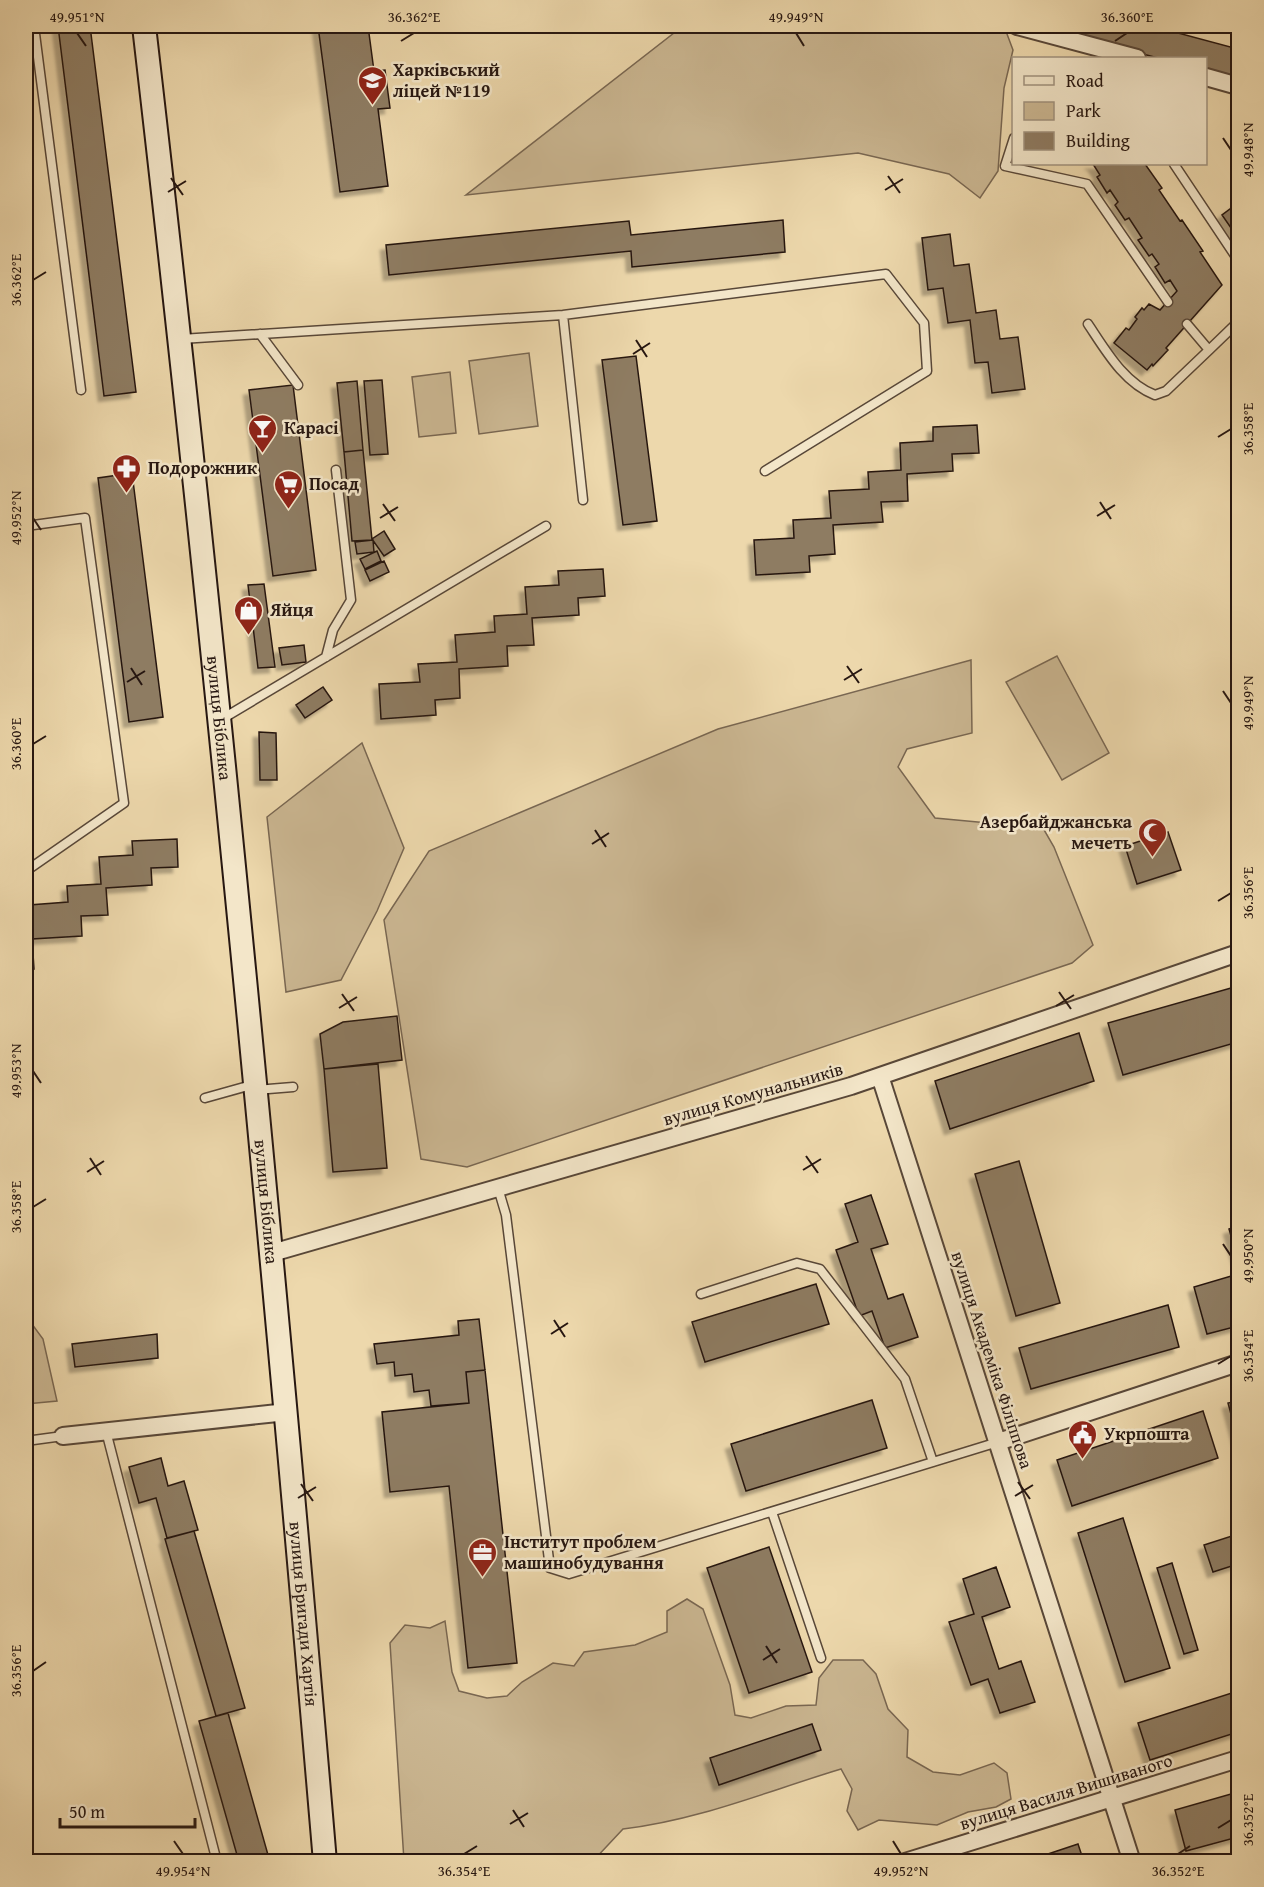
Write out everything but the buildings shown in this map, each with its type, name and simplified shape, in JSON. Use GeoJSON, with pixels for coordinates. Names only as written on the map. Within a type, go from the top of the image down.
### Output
{"type":"FeatureCollection","features":[{"type":"Feature","properties":{"kind":"street","name":"вулиця Біблика"},"geometry":{"type":"LineString","coordinates":[[144,26],[180,339],[287,1412]]}},
{"type":"Feature","properties":{"kind":"street"},"geometry":{"type":"LineString","coordinates":[[1017,26],[1133,57]]}},
{"type":"Feature","properties":{"kind":"street"},"geometry":{"type":"LineString","coordinates":[[1207,77],[1239,86]]}},
{"type":"Feature","properties":{"kind":"street","name":"вулиця Комунальників"},"geometry":{"type":"LineString","coordinates":[[272,1253],[851,1086],[1239,952]]}},
{"type":"Feature","properties":{"kind":"street","name":"вулиця Академіка Філіппова"},"geometry":{"type":"LineString","coordinates":[[880,1076],[1132,1862]]}},
{"type":"Feature","properties":{"kind":"street"},"geometry":{"type":"LineString","coordinates":[[998,1442],[1239,1363]]}},
{"type":"Feature","properties":{"kind":"street"},"geometry":{"type":"LineString","coordinates":[[63,1436],[287,1412]]}},
{"type":"Feature","properties":{"kind":"street","name":"вулиця Бригади Хартія"},"geometry":{"type":"LineString","coordinates":[[287,1412],[325,1862]]}},
{"type":"Feature","properties":{"kind":"street","name":"вулиця Василя Вишиваного"},"geometry":{"type":"LineString","coordinates":[[905,1862],[1239,1759]]}},
{"type":"Feature","properties":{"kind":"lane"},"geometry":{"type":"LineString","coordinates":[[34,26],[81,390]]}},
{"type":"Feature","properties":{"kind":"lane"},"geometry":{"type":"LineString","coordinates":[[1012,144],[1005,166],[1087,184],[1168,302]]}},
{"type":"Feature","properties":{"kind":"lane"},"geometry":{"type":"LineString","coordinates":[[1175,165],[1239,260]]}},
{"type":"Feature","properties":{"kind":"lane"},"geometry":{"type":"LineString","coordinates":[[180,339],[563,315],[886,274],[924,323],[927,371],[765,471]]}},
{"type":"Feature","properties":{"kind":"lane"},"geometry":{"type":"LineString","coordinates":[[563,315],[583,500]]}},
{"type":"Feature","properties":{"kind":"lane"},"geometry":{"type":"LineString","coordinates":[[1088,324],[1112,362],[1144,391],[1155,395],[1166,391],[1239,321]]}},
{"type":"Feature","properties":{"kind":"lane"},"geometry":{"type":"LineString","coordinates":[[1188,324],[1209,350]]}},
{"type":"Feature","properties":{"kind":"lane"},"geometry":{"type":"LineString","coordinates":[[260,334],[298,385]]}},
{"type":"Feature","properties":{"kind":"lane"},"geometry":{"type":"LineString","coordinates":[[326,657],[333,630],[351,600],[336,470]]}},
{"type":"Feature","properties":{"kind":"lane"},"geometry":{"type":"LineString","coordinates":[[26,525],[85,518],[123,803],[26,872]]}},
{"type":"Feature","properties":{"kind":"lane"},"geometry":{"type":"LineString","coordinates":[[219,721],[546,526]]}},
{"type":"Feature","properties":{"kind":"lane"},"geometry":{"type":"LineString","coordinates":[[205,1098],[255,1087],[293,1087]]}},
{"type":"Feature","properties":{"kind":"lane"},"geometry":{"type":"LineString","coordinates":[[498,1188],[507,1215],[550,1568],[569,1574],[998,1442]]}},
{"type":"Feature","properties":{"kind":"lane"},"geometry":{"type":"LineString","coordinates":[[701,1294],[797,1263],[820,1269],[905,1379],[933,1462]]}},
{"type":"Feature","properties":{"kind":"lane"},"geometry":{"type":"LineString","coordinates":[[106,1431],[217,1862]]}},
{"type":"Feature","properties":{"kind":"lane"},"geometry":{"type":"LineString","coordinates":[[26,1441],[63,1436]]}},
{"type":"Feature","properties":{"kind":"lane"},"geometry":{"type":"LineString","coordinates":[[772,1512],[821,1658]]}},
{"type":"Feature","properties":{"kind":"green space"},"geometry":{"type":"Polygon","coordinates":[[[683,26],[1004,26],[1013,50],[1004,88],[998,171],[980,198],[949,174],[858,153],[466,195],[683,26]]]}},
{"type":"Feature","properties":{"kind":"green space"},"geometry":{"type":"Polygon","coordinates":[[[529,353],[538,426],[479,434],[469,361],[529,353]]]}},
{"type":"Feature","properties":{"kind":"green space"},"geometry":{"type":"Polygon","coordinates":[[[450,372],[456,433],[419,437],[412,377],[450,372]]]}},
{"type":"Feature","properties":{"kind":"green space"},"geometry":{"type":"Polygon","coordinates":[[[1057,656],[1109,753],[1062,780],[1006,682],[1057,656]]]}},
{"type":"Feature","properties":{"kind":"green space"},"geometry":{"type":"Polygon","coordinates":[[[971,660],[972,733],[907,749],[898,767],[935,818],[1043,828],[1054,847],[1093,945],[1072,963],[467,1167],[421,1159],[384,920],[429,851],[718,729],[971,660]]]}},
{"type":"Feature","properties":{"kind":"green space"},"geometry":{"type":"Polygon","coordinates":[[[362,743],[404,848],[377,911],[341,980],[286,992],[267,817],[362,743]]]}},
{"type":"Feature","properties":{"kind":"green space"},"geometry":{"type":"Polygon","coordinates":[[[26,1316],[43,1339],[57,1401],[26,1404],[26,1316]]]}},
{"type":"Feature","properties":{"kind":"green space"},"geometry":{"type":"Polygon","coordinates":[[[687,1599],[703,1609],[730,1685],[735,1715],[751,1718],[786,1706],[816,1705],[819,1678],[833,1660],[863,1660],[876,1674],[888,1709],[908,1730],[907,1757],[933,1772],[960,1775],[994,1763],[1007,1773],[1011,1799],[996,1807],[968,1812],[937,1825],[879,1820],[858,1830],[847,1811],[852,1789],[841,1769],[706,1812],[623,1829],[593,1861],[404,1861],[390,1643],[405,1625],[430,1628],[445,1621],[452,1672],[459,1691],[487,1698],[507,1696],[522,1682],[553,1663],[574,1666],[584,1652],[635,1645],[667,1632],[667,1611],[687,1599]]]}},
{"type":"Feature","properties":{"kind":"place","name":"Харківський ліцей №119"},"geometry":{"type":"Point","coordinates":[372,106]}},
{"type":"Feature","properties":{"kind":"place","name":"Карасі"},"geometry":{"type":"Point","coordinates":[263,454]}},
{"type":"Feature","properties":{"kind":"place","name":"Подорожник"},"geometry":{"type":"Point","coordinates":[127,494]}},
{"type":"Feature","properties":{"kind":"place","name":"Посад"},"geometry":{"type":"Point","coordinates":[288,510]}},
{"type":"Feature","properties":{"kind":"place","name":"Яйця"},"geometry":{"type":"Point","coordinates":[249,636]}},
{"type":"Feature","properties":{"kind":"place","name":"Азербайджанська мечеть"},"geometry":{"type":"Point","coordinates":[1153,858]}},
{"type":"Feature","properties":{"kind":"place","name":"Укрпошта"},"geometry":{"type":"Point","coordinates":[1083,1460]}},
{"type":"Feature","properties":{"kind":"place","name":"Інститут проблем машинобудування"},"geometry":{"type":"Point","coordinates":[483,1578]}}]}
